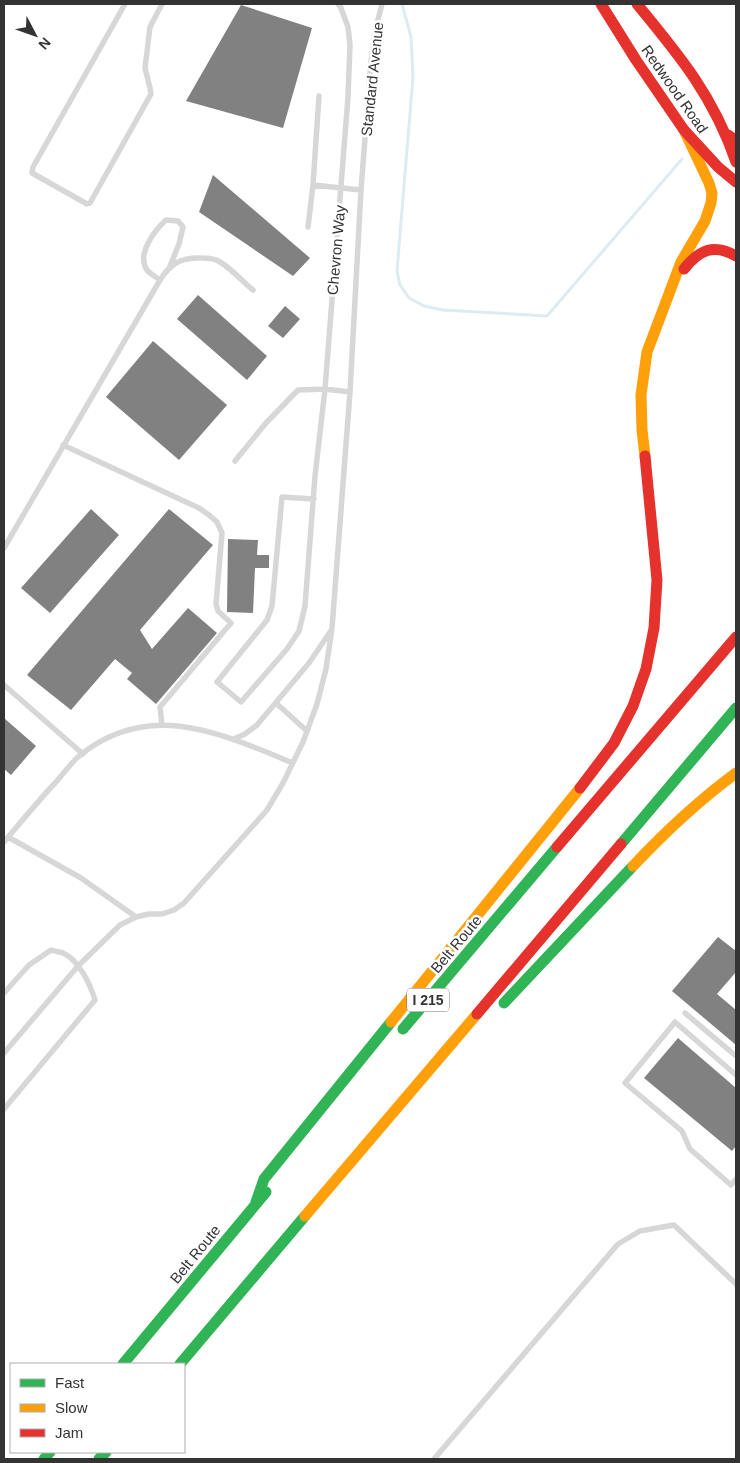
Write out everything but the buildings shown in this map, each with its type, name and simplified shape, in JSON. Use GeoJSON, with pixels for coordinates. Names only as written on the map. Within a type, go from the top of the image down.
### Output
{"type":"FeatureCollection","features":[{"type":"Feature","properties":{"kind":"main road","name":"Redwood Road"},"geometry":{"type":"LineString","coordinates":[[601,4],[636,60],[684,130],[718,167],[736,182]]}},
{"type":"Feature","properties":{"kind":"main road","name":"Redwood Road"},"geometry":{"type":"LineString","coordinates":[[637,4],[699,82],[732,138],[736,162]]}},
{"type":"Feature","properties":{"kind":"main road"},"geometry":{"type":"LineString","coordinates":[[256,1202],[264,1180],[594,771],[614,743],[633,706],[646,669],[651,644],[657,580],[642,430],[641,395],[647,352],[681,262],[708,216],[712,193],[708,179],[684,130]]}},
{"type":"Feature","properties":{"kind":"main road"},"geometry":{"type":"LineString","coordinates":[[669,293],[689,261],[699,254],[717,249],[728,251],[736,256]]}},
{"type":"Feature","properties":{"kind":"main road","name":"Belt Route"},"geometry":{"type":"LineString","coordinates":[[397,1036],[736,637]]}},
{"type":"Feature","properties":{"kind":"main road","name":"I 215"},"geometry":{"type":"LineString","coordinates":[[181,1363],[736,708]]}},
{"type":"Feature","properties":{"kind":"main road"},"geometry":{"type":"LineString","coordinates":[[499,1008],[665,832],[713,790],[736,773]]}},
{"type":"Feature","properties":{"kind":"main road"},"geometry":{"type":"LineString","coordinates":[[384,1124],[424,1087],[485,1022]]}},
{"type":"Feature","properties":{"kind":"main road","name":"Belt Route"},"geometry":{"type":"LineString","coordinates":[[124,1363],[256,1202],[327,1120]]}},
{"type":"Feature","properties":{"kind":"lane"},"geometry":{"type":"LineString","coordinates":[[125,4],[33,167],[32,173],[87,204],[90,203],[150,94],[145,68],[150,27],[162,4]]}},
{"type":"Feature","properties":{"kind":"lane","name":"Chevron Way"},"geometry":{"type":"LineString","coordinates":[[314,499],[282,497],[272,606],[267,620],[217,682],[242,702],[287,649],[299,631],[305,606],[325,388],[348,97],[350,45],[348,27],[338,4]]}},
{"type":"Feature","properties":{"kind":"lane","name":"Standard Avenue"},"geometry":{"type":"LineString","coordinates":[[136,917],[162,914],[174,910],[184,903],[267,810],[304,742],[317,704],[326,669],[332,628],[350,392],[361,190],[371,61],[375,31],[382,4]]}},
{"type":"Feature","properties":{"kind":"lane"},"geometry":{"type":"LineString","coordinates":[[308,227],[314,185],[319,96]]}},
{"type":"Feature","properties":{"kind":"lane"},"geometry":{"type":"LineString","coordinates":[[314,185],[361,190]]}},
{"type":"Feature","properties":{"kind":"lane"},"geometry":{"type":"LineString","coordinates":[[160,280],[147,270],[144,260],[147,244],[157,228],[166,220],[178,221],[183,227],[179,244],[169,268]]}},
{"type":"Feature","properties":{"kind":"lane"},"geometry":{"type":"LineString","coordinates":[[4,548],[160,280],[169,268],[176,262],[190,257],[206,258],[220,262],[254,290]]}},
{"type":"Feature","properties":{"kind":"lane"},"geometry":{"type":"LineString","coordinates":[[235,461],[266,423],[298,390],[325,388],[350,392]]}},
{"type":"Feature","properties":{"kind":"lane"},"geometry":{"type":"LineString","coordinates":[[63,446],[199,508],[217,522],[222,533],[216,604],[218,611],[232,623],[160,707],[162,725]]}},
{"type":"Feature","properties":{"kind":"lane"},"geometry":{"type":"LineString","coordinates":[[234,739],[257,725],[309,664],[332,628]]}},
{"type":"Feature","properties":{"kind":"lane"},"geometry":{"type":"LineString","coordinates":[[4,685],[83,754]]}},
{"type":"Feature","properties":{"kind":"lane"},"geometry":{"type":"LineString","coordinates":[[276,703],[307,731]]}},
{"type":"Feature","properties":{"kind":"lane"},"geometry":{"type":"LineString","coordinates":[[4,1053],[78,966],[120,925],[136,917],[81,878],[6,839],[78,757],[104,738],[148,725],[170,725],[193,728],[234,739],[293,763]]}},
{"type":"Feature","properties":{"kind":"lane"},"geometry":{"type":"LineString","coordinates":[[4,993],[29,965],[50,950],[64,953],[78,966],[90,982],[95,1000],[4,1109]]}},
{"type":"Feature","properties":{"kind":"lane"},"geometry":{"type":"LineString","coordinates":[[686,1013],[736,1056]]}},
{"type":"Feature","properties":{"kind":"lane"},"geometry":{"type":"LineString","coordinates":[[736,1075],[675,1022],[624,1083],[682,1131],[690,1149],[731,1185],[736,1179]]}},
{"type":"Feature","properties":{"kind":"lane"},"geometry":{"type":"LineString","coordinates":[[434,1459],[618,1244],[640,1231],[674,1224],[736,1284]]}},
{"type":"Feature","properties":{"kind":"waterway"},"geometry":{"type":"LineString","coordinates":[[402,4],[411,37],[413,77],[397,271],[400,285],[409,298],[424,306],[443,310],[547,316],[682,159]]}},
{"type":"Feature","properties":{"kind":"traffic: fast"},"geometry":{"type":"LineString","coordinates":[[621,844],[736,708]]}},
{"type":"Feature","properties":{"kind":"traffic: fast"},"geometry":{"type":"LineString","coordinates":[[403,1029],[557,847]]}},
{"type":"Feature","properties":{"kind":"traffic: fast"},"geometry":{"type":"LineString","coordinates":[[504,1003],[633,866]]}},
{"type":"Feature","properties":{"kind":"traffic: fast"},"geometry":{"type":"LineString","coordinates":[[256,1202],[264,1179],[391,1022]]}},
{"type":"Feature","properties":{"kind":"traffic: fast"},"geometry":{"type":"LineString","coordinates":[[124,1363],[266,1192]]}},
{"type":"Feature","properties":{"kind":"traffic: fast"},"geometry":{"type":"LineString","coordinates":[[181,1363],[305,1216]]}},
{"type":"Feature","properties":{"kind":"traffic: fast"},"geometry":{"type":"LineString","coordinates":[[44,1459],[49,1453]]}},
{"type":"Feature","properties":{"kind":"traffic: fast"},"geometry":{"type":"LineString","coordinates":[[99,1459],[105,1453]]}},
{"type":"Feature","properties":{"kind":"traffic: slow"},"geometry":{"type":"LineString","coordinates":[[645,456],[641,395],[647,352],[681,262],[705,221],[711,203],[712,193],[709,183],[684,130]]}},
{"type":"Feature","properties":{"kind":"traffic: slow"},"geometry":{"type":"LineString","coordinates":[[633,866],[683,817],[736,773]]}},
{"type":"Feature","properties":{"kind":"traffic: slow"},"geometry":{"type":"LineString","coordinates":[[391,1022],[580,788]]}},
{"type":"Feature","properties":{"kind":"traffic: slow"},"geometry":{"type":"LineString","coordinates":[[305,1216],[477,1014]]}},
{"type":"Feature","properties":{"kind":"traffic: jam"},"geometry":{"type":"LineString","coordinates":[[601,4],[636,60],[684,130],[718,167],[736,182]]}},
{"type":"Feature","properties":{"kind":"traffic: jam"},"geometry":{"type":"LineString","coordinates":[[637,4],[668,41],[706,97],[717,117],[736,162]]}},
{"type":"Feature","properties":{"kind":"traffic: jam"},"geometry":{"type":"LineString","coordinates":[[728,135],[736,141]]}},
{"type":"Feature","properties":{"kind":"traffic: jam"},"geometry":{"type":"LineString","coordinates":[[684,269],[695,257],[707,250],[721,250],[736,256]]}},
{"type":"Feature","properties":{"kind":"traffic: jam"},"geometry":{"type":"LineString","coordinates":[[580,788],[614,743],[633,706],[646,669],[654,628],[657,580],[645,456]]}},
{"type":"Feature","properties":{"kind":"traffic: jam"},"geometry":{"type":"LineString","coordinates":[[557,847],[736,637]]}},
{"type":"Feature","properties":{"kind":"traffic: jam"},"geometry":{"type":"LineString","coordinates":[[477,1014],[621,844]]}}]}
